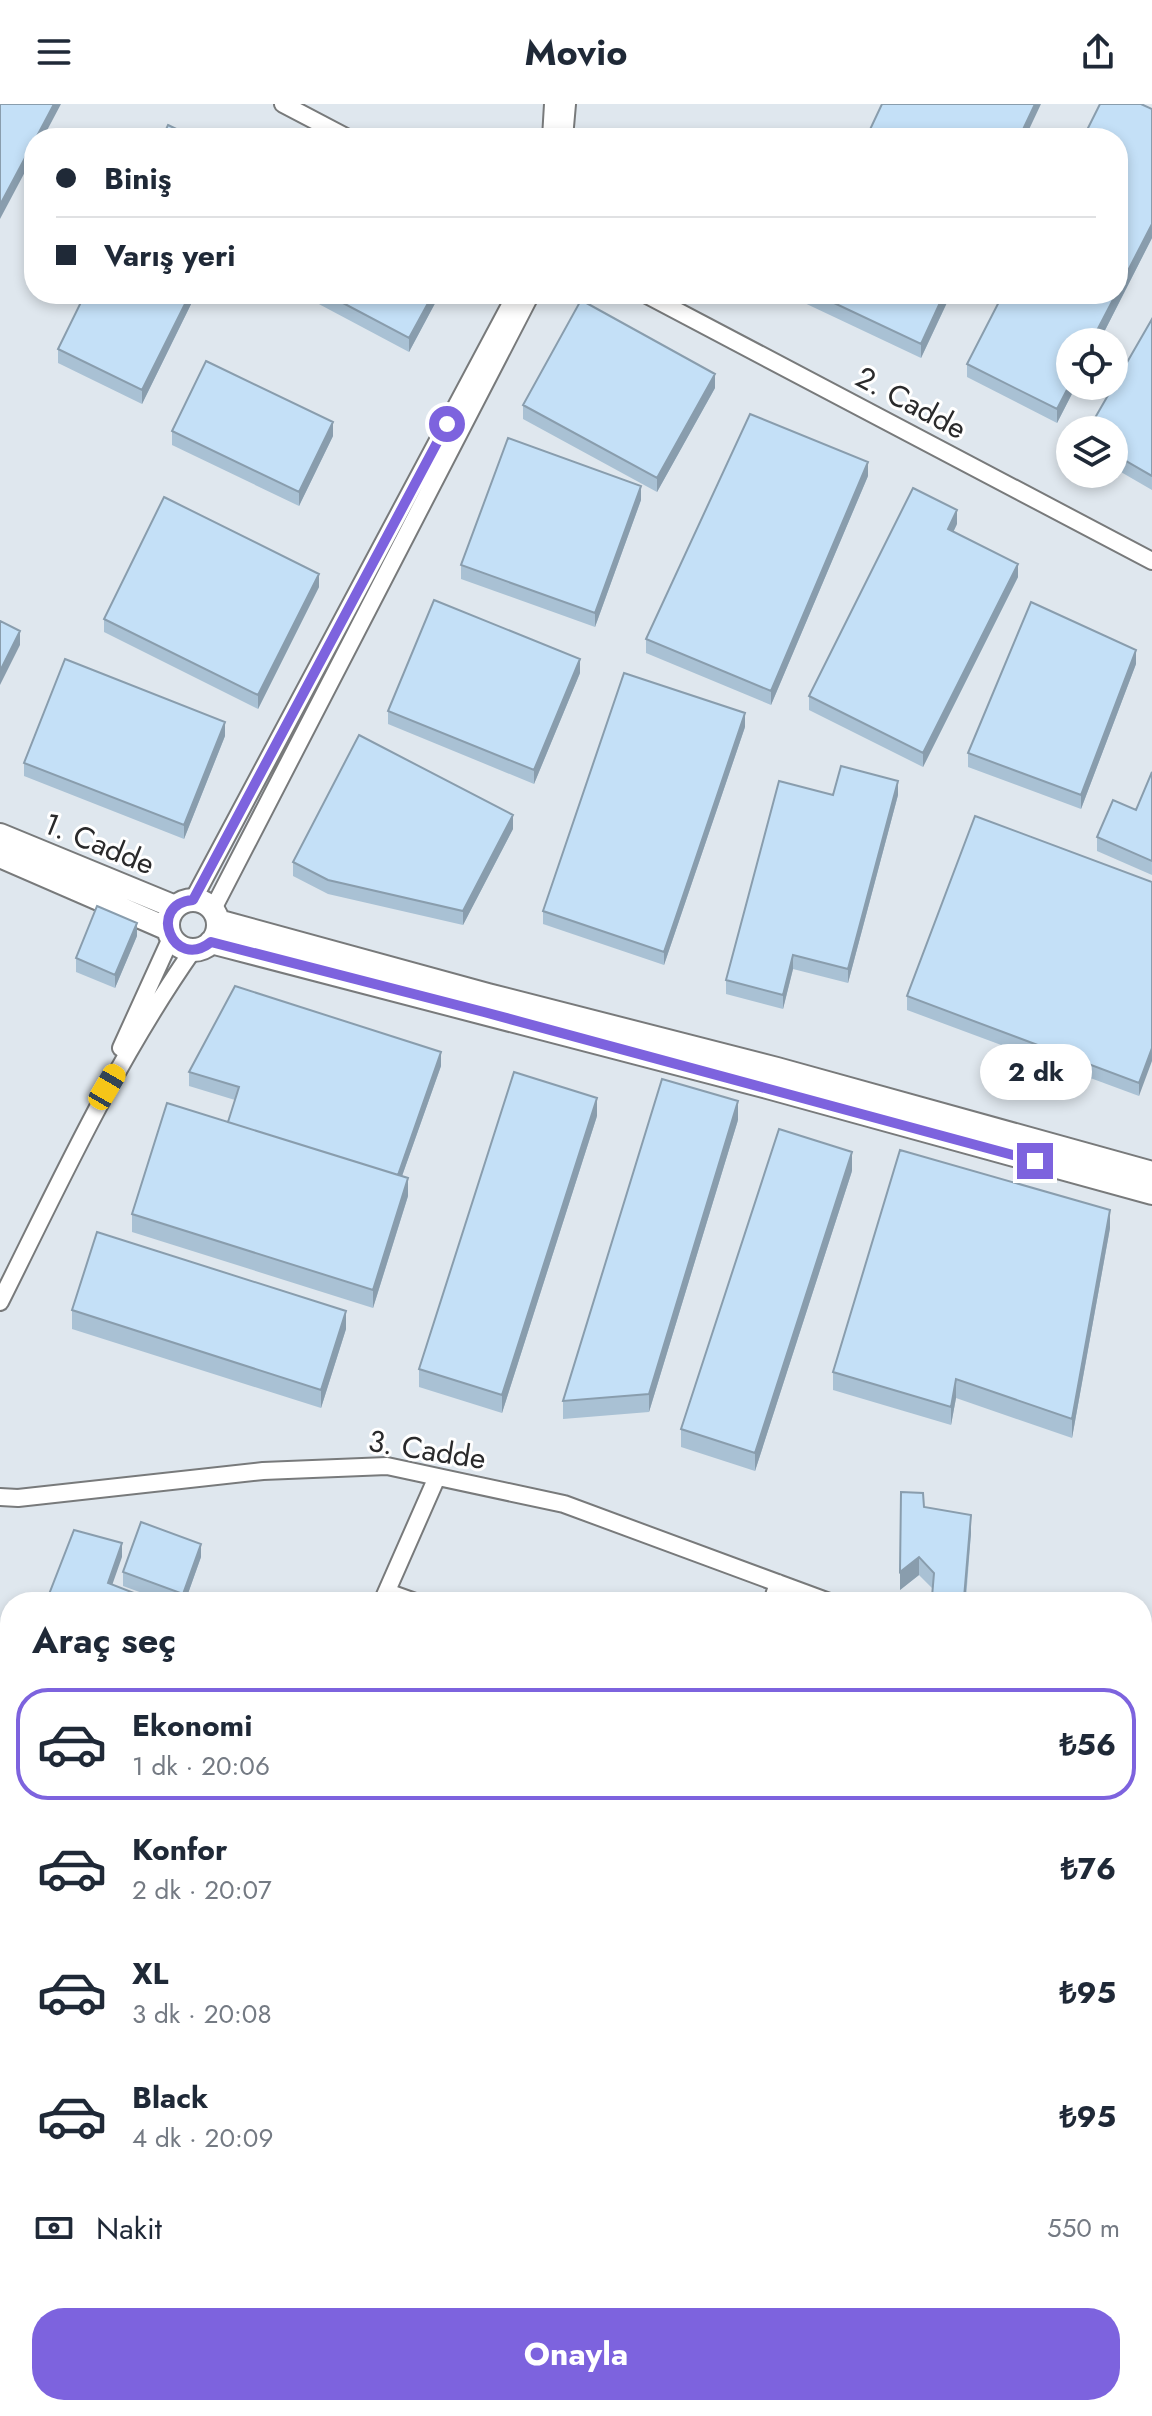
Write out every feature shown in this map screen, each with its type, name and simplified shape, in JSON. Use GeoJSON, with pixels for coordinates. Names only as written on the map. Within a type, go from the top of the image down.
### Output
{"type":"FeatureCollection","features":[{"type":"Feature","properties":{"kind":"street"},"geometry":{"type":"LineString","coordinates":[[283,104],[329,128]]}},
{"type":"Feature","properties":{"kind":"street"},"geometry":{"type":"LineString","coordinates":[[553,104],[557,128]]}},
{"type":"Feature","properties":{"kind":"street"},"geometry":{"type":"LineString","coordinates":[[560,128],[567,104]]}},
{"type":"Feature","properties":{"kind":"street"},"geometry":{"type":"LineString","coordinates":[[450,435],[511,304]]}},
{"type":"Feature","properties":{"kind":"street"},"geometry":{"type":"LineString","coordinates":[[200,922],[288,722],[387,554],[450,435],[525,304]]}},
{"type":"Feature","properties":{"kind":"street","name":"2. Cadde"},"geometry":{"type":"LineString","coordinates":[[664,304],[1152,561]]}},
{"type":"Feature","properties":{"kind":"street"},"geometry":{"type":"LineString","coordinates":[[0,1302],[107,1087],[306,731],[387,554]]}},
{"type":"Feature","properties":{"kind":"street"},"geometry":{"type":"LineString","coordinates":[[288,722],[306,731]]}},
{"type":"Feature","properties":{"kind":"street","name":"1. Cadde"},"geometry":{"type":"LineString","coordinates":[[7,847],[200,922],[177,944],[170,933],[7,847]]}},
{"type":"Feature","properties":{"kind":"street"},"geometry":{"type":"LineString","coordinates":[[107,1087],[129,1026],[170,933],[168,921],[200,922],[777,1069],[1152,1173]]}},
{"type":"Feature","properties":{"kind":"street"},"geometry":{"type":"LineString","coordinates":[[200,922],[771,1088],[1152,1193]]}},
{"type":"Feature","properties":{"kind":"street","name":"3. Cadde"},"geometry":{"type":"LineString","coordinates":[[0,1497],[18,1498],[263,1471],[387,1466],[564,1504],[802,1592]]}},
{"type":"Feature","properties":{"kind":"street"},"geometry":{"type":"LineString","coordinates":[[387,1592],[437,1477]]}},
{"type":"Feature","properties":{"kind":"street"},"geometry":{"type":"LineString","coordinates":[[775,1592],[778,1583]]}},
{"type":"Feature","properties":{"kind":"shaded area"},"geometry":{"type":"Polygon","coordinates":[[[0,104],[1152,104],[1152,1592],[0,1592],[0,104]]]}},
{"type":"Feature","properties":{"kind":"building"},"geometry":{"type":"Polygon","coordinates":[[[0,104],[54,104],[41,128],[24,128],[24,160],[0,205],[0,104]]]}},
{"type":"Feature","properties":{"kind":"building"},"geometry":{"type":"Polygon","coordinates":[[[882,104],[1035,104],[1024,128],[871,128],[882,104]]]}},
{"type":"Feature","properties":{"kind":"building"},"geometry":{"type":"Polygon","coordinates":[[[1100,104],[1141,104],[1152,109],[1152,224],[1128,271],[1128,128],[1088,128],[1100,104]]]}},
{"type":"Feature","properties":{"kind":"building"},"geometry":{"type":"Polygon","coordinates":[[[80,304],[185,304],[142,390],[58,349],[80,304]]]}},
{"type":"Feature","properties":{"kind":"building"},"geometry":{"type":"Polygon","coordinates":[[[345,304],[428,304],[409,338],[345,304]]]}},
{"type":"Feature","properties":{"kind":"building"},"geometry":{"type":"Polygon","coordinates":[[[579,304],[588,304],[715,374],[657,478],[523,405],[579,304]]]}},
{"type":"Feature","properties":{"kind":"building"},"geometry":{"type":"Polygon","coordinates":[[[836,304],[939,304],[921,344],[836,304]]]}},
{"type":"Feature","properties":{"kind":"building"},"geometry":{"type":"Polygon","coordinates":[[[998,304],[1111,304],[1098,328],[1056,328],[1056,400],[1062,400],[1057,409],[967,364],[998,304]]]}},
{"type":"Feature","properties":{"kind":"building"},"geometry":{"type":"Polygon","coordinates":[[[1152,319],[1152,476],[1128,462],[1128,416],[1096,416],[1105,400],[1128,400],[1128,361],[1152,319]]]}},
{"type":"Feature","properties":{"kind":"building"},"geometry":{"type":"Polygon","coordinates":[[[206,361],[333,422],[299,492],[172,431],[206,361]]]}},
{"type":"Feature","properties":{"kind":"building"},"geometry":{"type":"Polygon","coordinates":[[[750,414],[868,462],[771,691],[646,639],[750,414]]]}},
{"type":"Feature","properties":{"kind":"building"},"geometry":{"type":"Polygon","coordinates":[[[508,438],[641,486],[595,613],[461,565],[508,438]]]}},
{"type":"Feature","properties":{"kind":"building"},"geometry":{"type":"Polygon","coordinates":[[[913,488],[957,510],[948,529],[1018,564],[923,753],[809,696],[913,488]]]}},
{"type":"Feature","properties":{"kind":"building"},"geometry":{"type":"Polygon","coordinates":[[[164,497],[319,574],[258,695],[104,619],[164,497]]]}},
{"type":"Feature","properties":{"kind":"building"},"geometry":{"type":"Polygon","coordinates":[[[434,600],[580,659],[534,770],[388,711],[434,600]]]}},
{"type":"Feature","properties":{"kind":"building"},"geometry":{"type":"Polygon","coordinates":[[[1031,602],[1136,650],[1081,795],[968,753],[1031,602]]]}},
{"type":"Feature","properties":{"kind":"building"},"geometry":{"type":"Polygon","coordinates":[[[0,621],[20,631],[0,671],[0,621]]]}},
{"type":"Feature","properties":{"kind":"building"},"geometry":{"type":"Polygon","coordinates":[[[65,659],[225,722],[184,825],[24,763],[65,659]]]}},
{"type":"Feature","properties":{"kind":"building"},"geometry":{"type":"Polygon","coordinates":[[[624,673],[745,713],[664,952],[543,911],[624,673]]]}},
{"type":"Feature","properties":{"kind":"building"},"geometry":{"type":"Polygon","coordinates":[[[359,735],[513,815],[463,911],[328,880],[293,862],[359,735]]]}},
{"type":"Feature","properties":{"kind":"building"},"geometry":{"type":"Polygon","coordinates":[[[841,766],[898,781],[848,969],[793,955],[783,995],[726,980],[779,781],[833,795],[841,766]]]}},
{"type":"Feature","properties":{"kind":"building"},"geometry":{"type":"Polygon","coordinates":[[[1152,772],[1152,861],[1097,837],[1113,800],[1136,810],[1152,772]]]}},
{"type":"Feature","properties":{"kind":"building"},"geometry":{"type":"Polygon","coordinates":[[[975,816],[1152,882],[1152,1048],[1139,1083],[907,996],[975,816]]]}},
{"type":"Feature","properties":{"kind":"building"},"geometry":{"type":"Polygon","coordinates":[[[97,906],[137,923],[115,975],[76,958],[97,906]]]}},
{"type":"Feature","properties":{"kind":"building"},"geometry":{"type":"Polygon","coordinates":[[[235,986],[441,1052],[398,1175],[228,1122],[239,1087],[189,1072],[235,986]]]}},
{"type":"Feature","properties":{"kind":"building"},"geometry":{"type":"Polygon","coordinates":[[[514,1072],[597,1098],[502,1395],[419,1369],[514,1072]]]}},
{"type":"Feature","properties":{"kind":"building"},"geometry":{"type":"Polygon","coordinates":[[[662,1079],[738,1101],[649,1394],[563,1401],[662,1079]]]}},
{"type":"Feature","properties":{"kind":"building"},"geometry":{"type":"Polygon","coordinates":[[[167,1103],[408,1178],[373,1290],[132,1214],[167,1103]]]}},
{"type":"Feature","properties":{"kind":"building"},"geometry":{"type":"Polygon","coordinates":[[[779,1129],[852,1152],[755,1453],[681,1429],[779,1129]]]}},
{"type":"Feature","properties":{"kind":"building"},"geometry":{"type":"Polygon","coordinates":[[[900,1150],[1110,1210],[1072,1419],[956,1379],[951,1407],[833,1372],[900,1150]]]}},
{"type":"Feature","properties":{"kind":"building"},"geometry":{"type":"Polygon","coordinates":[[[97,1232],[346,1311],[321,1390],[72,1310],[97,1232]]]}},
{"type":"Feature","properties":{"kind":"building"},"geometry":{"type":"Polygon","coordinates":[[[901,1492],[923,1493],[924,1507],[971,1515],[965,1592],[932,1592],[934,1573],[919,1557],[900,1572],[901,1492]]]}},
{"type":"Feature","properties":{"kind":"building"},"geometry":{"type":"Polygon","coordinates":[[[141,1522],[201,1544],[184,1592],[123,1572],[141,1522]]]}},
{"type":"Feature","properties":{"kind":"building"},"geometry":{"type":"Polygon","coordinates":[[[74,1530],[122,1543],[108,1583],[131,1592],[50,1592],[74,1530]]]}},
{"type":"Feature","properties":{"kind":"route"},"geometry":{"type":"LineString","coordinates":[[447,424],[193,900],[181,903],[170,913],[168,929],[171,938],[193,950],[211,942],[484,1012],[1035,1161]]}}]}
